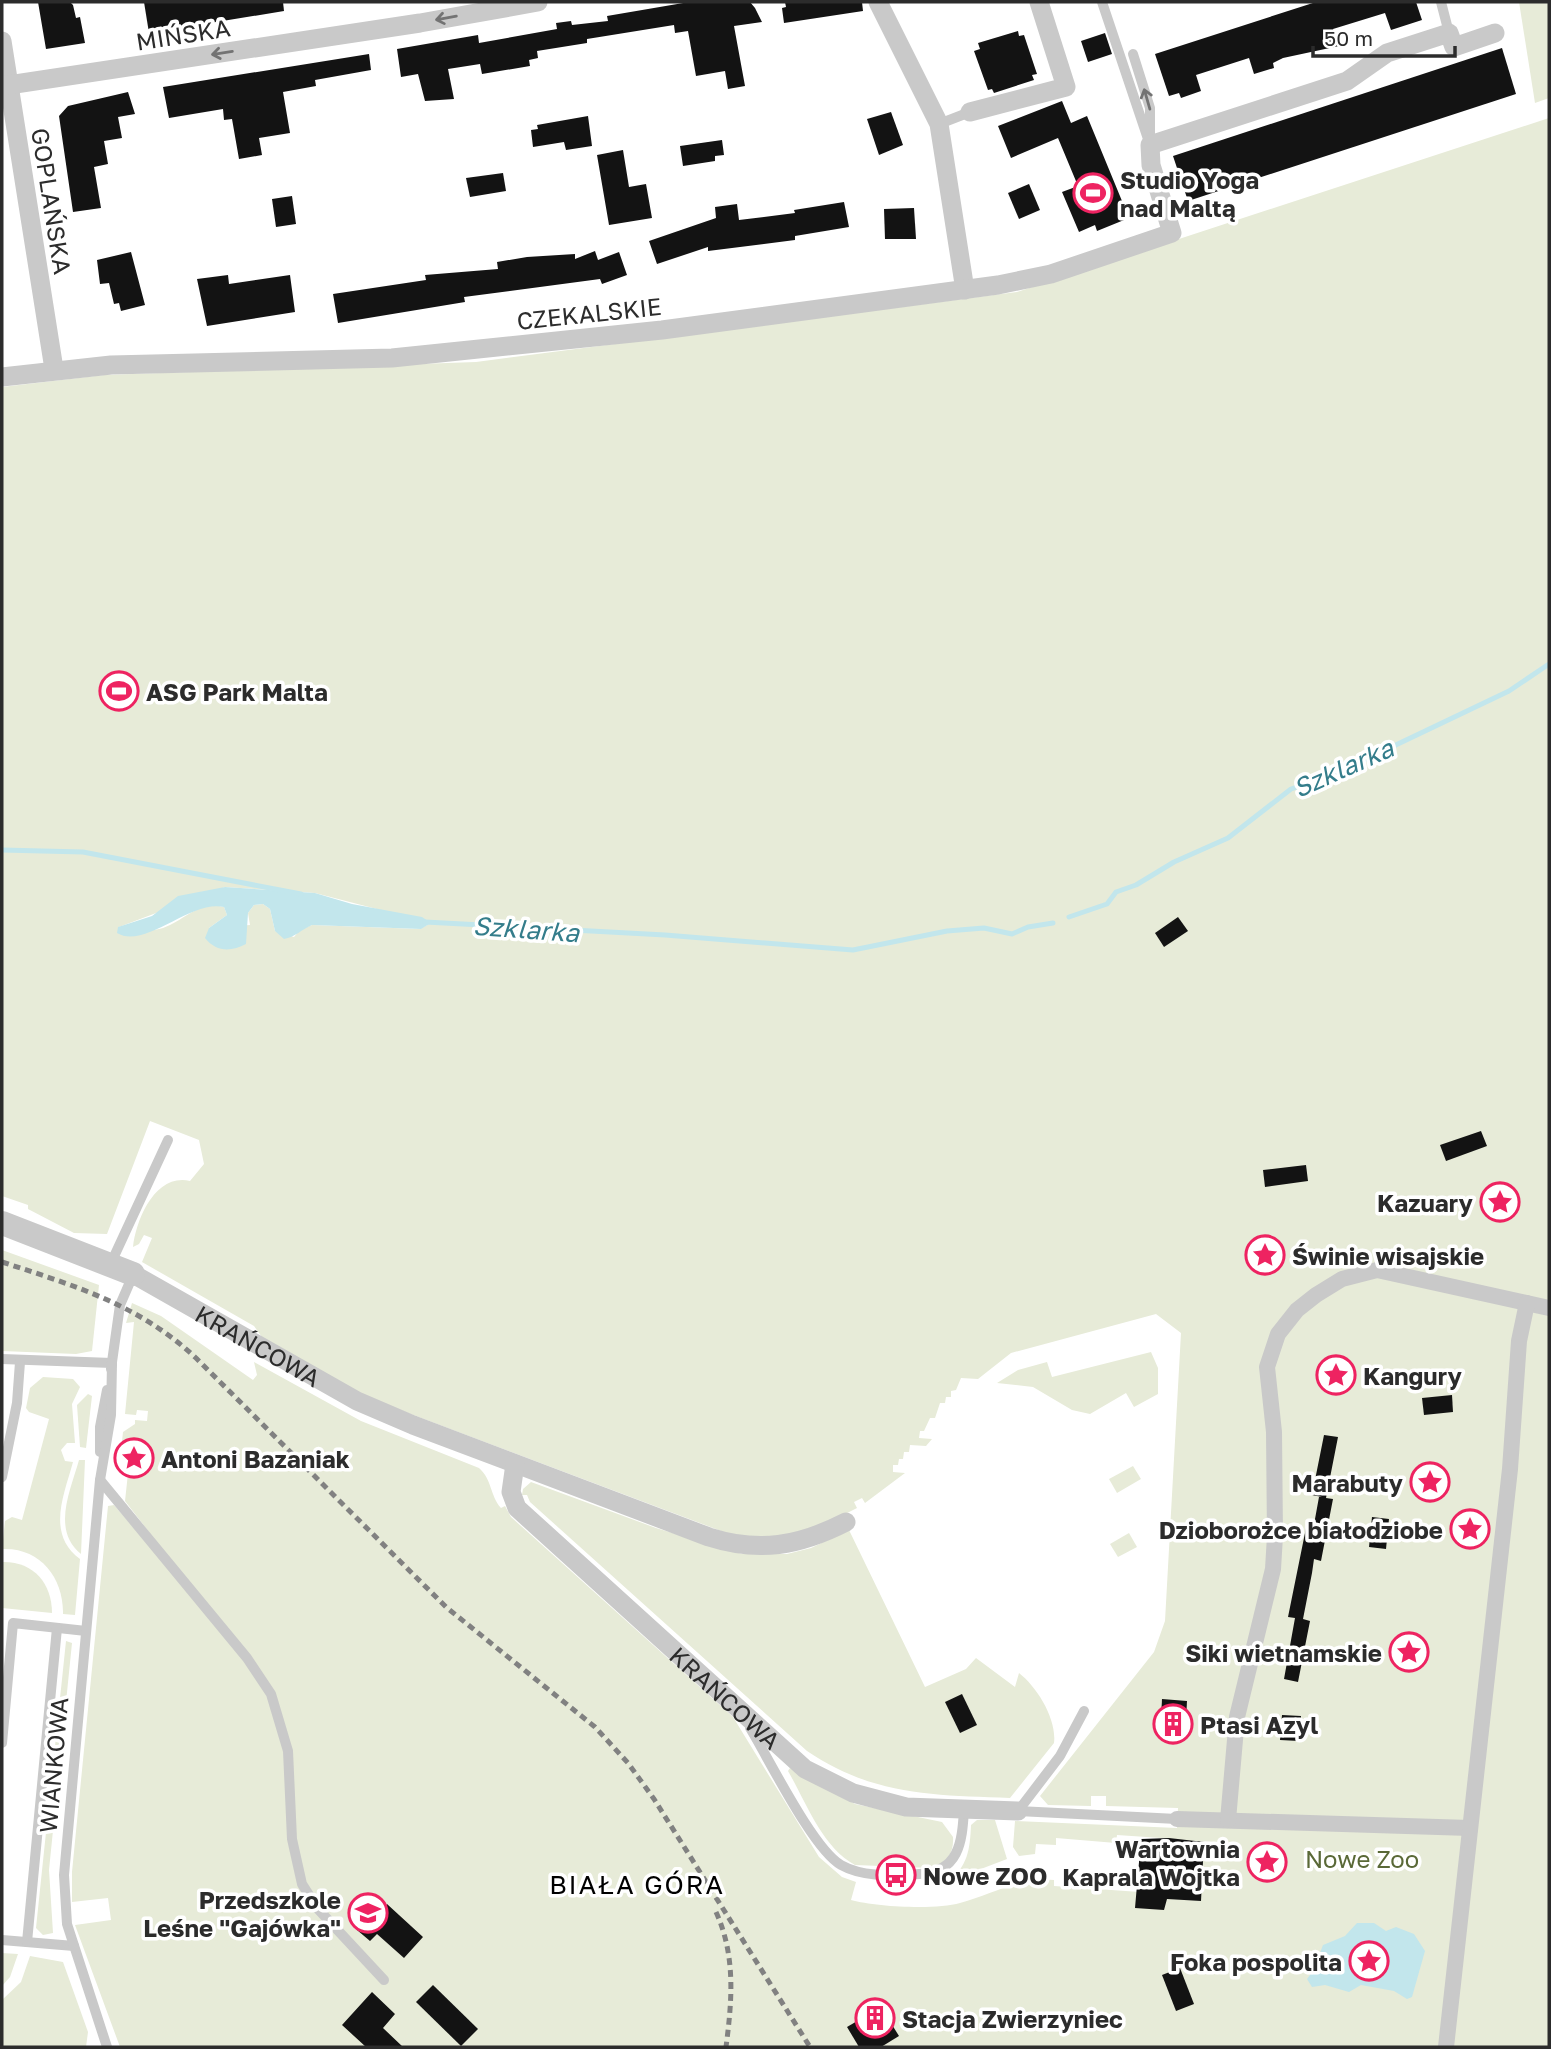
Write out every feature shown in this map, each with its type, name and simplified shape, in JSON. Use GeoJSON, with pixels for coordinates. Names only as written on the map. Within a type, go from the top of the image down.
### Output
{"type":"FeatureCollection","features":[{"type":"Feature","properties":{"kind":"street","name":"MIŃSKA"},"geometry":{"type":"LineString","coordinates":[[5,85],[420,23],[538,2]]}},
{"type":"Feature","properties":{"kind":"street"},"geometry":{"type":"LineString","coordinates":[[877,2],[939,124],[965,290]]}},
{"type":"Feature","properties":{"kind":"street"},"geometry":{"type":"LineString","coordinates":[[970,112],[1066,87],[1039,2]]}},
{"type":"Feature","properties":{"kind":"street"},"geometry":{"type":"LineString","coordinates":[[1150,145],[1347,81],[1387,53],[1449,33],[1454,47],[1495,33]]}},
{"type":"Feature","properties":{"kind":"street","name":"GOPLAŃSKA"},"geometry":{"type":"LineString","coordinates":[[2,41],[5,85],[54,369]]}},
{"type":"Feature","properties":{"kind":"street","name":"CZEKALSKIE"},"geometry":{"type":"LineString","coordinates":[[2,377],[54,369],[392,358],[662,330],[965,290],[1051,274],[1172,233],[1152,165],[1150,145]]}},
{"type":"Feature","properties":{"kind":"street","name":"KRAŃCOWA"},"geometry":{"type":"LineString","coordinates":[[2,1223],[122,1269],[357,1401],[709,1537],[762,1547],[798,1544],[846,1522]]}},
{"type":"Feature","properties":{"kind":"street"},"geometry":{"type":"LineString","coordinates":[[1228,1820],[1237,1717],[1273,1569],[1274,1432],[1267,1367],[1278,1334],[1297,1310],[1316,1294],[1342,1279],[1377,1270],[1549,1308]]}},
{"type":"Feature","properties":{"kind":"street"},"geometry":{"type":"LineString","coordinates":[[1446,2047],[1510,1469],[1519,1341],[1527,1303]]}},
{"type":"Feature","properties":{"kind":"street","name":"KRAŃCOWA"},"geometry":{"type":"LineString","coordinates":[[515,1464],[511,1492],[517,1508],[805,1769],[853,1793],[906,1807],[1018,1811]]}},
{"type":"Feature","properties":{"kind":"street"},"geometry":{"type":"LineString","coordinates":[[1177,1819],[1470,1828]]}},
{"type":"Feature","properties":{"kind":"lane"},"geometry":{"type":"LineString","coordinates":[[1102,2],[1150,145]]}},
{"type":"Feature","properties":{"kind":"lane"},"geometry":{"type":"LineString","coordinates":[[1441,2],[1449,33]]}},
{"type":"Feature","properties":{"kind":"lane"},"geometry":{"type":"LineString","coordinates":[[1133,54],[1150,108],[1150,145]]}},
{"type":"Feature","properties":{"kind":"lane"},"geometry":{"type":"LineString","coordinates":[[939,124],[970,112]]}},
{"type":"Feature","properties":{"kind":"lane","name":"WIANKOWA"},"geometry":{"type":"LineString","coordinates":[[107,2047],[74,1946],[65,1904],[64,1875],[100,1480],[100,1427],[112,1363],[122,1269],[168,1140]]}},
{"type":"Feature","properties":{"kind":"lane"},"geometry":{"type":"LineString","coordinates":[[2,1359],[20,1362],[112,1363]]}},
{"type":"Feature","properties":{"kind":"lane"},"geometry":{"type":"LineString","coordinates":[[2,1477],[17,1403],[20,1362]]}},
{"type":"Feature","properties":{"kind":"lane"},"geometry":{"type":"LineString","coordinates":[[100,1480],[247,1658],[271,1694],[288,1751],[292,1839],[302,1884],[318,1909],[384,1980]]}},
{"type":"Feature","properties":{"kind":"lane"},"geometry":{"type":"LineString","coordinates":[[2,1743],[13,1623],[86,1631]]}},
{"type":"Feature","properties":{"kind":"lane"},"geometry":{"type":"LineString","coordinates":[[27,1942],[57,1628]]}},
{"type":"Feature","properties":{"kind":"lane"},"geometry":{"type":"LineString","coordinates":[[1018,1811],[1059,1756],[1084,1711]]}},
{"type":"Feature","properties":{"kind":"lane"},"geometry":{"type":"LineString","coordinates":[[741,1712],[817,1839],[841,1865],[874,1874],[927,1874],[944,1869],[955,1860],[962,1845],[964,1810]]}},
{"type":"Feature","properties":{"kind":"lane"},"geometry":{"type":"LineString","coordinates":[[1018,1811],[1177,1819]]}},
{"type":"Feature","properties":{"kind":"lane"},"geometry":{"type":"LineString","coordinates":[[2,1940],[74,1946]]}},
{"type":"Feature","properties":{"kind":"green space"},"geometry":{"type":"Polygon","coordinates":[[[1519,2],[1549,2],[1549,98],[1535,103],[1519,2]]]}},
{"type":"Feature","properties":{"kind":"green space","name":"Nowe Zoo"},"geometry":{"type":"Polygon","coordinates":[[[1549,118],[1549,2047],[120,2047],[75,1925],[111,1920],[108,1898],[72,1902],[72,1872],[108,1506],[114,1505],[145,1541],[149,1532],[125,1501],[129,1464],[137,1464],[139,1453],[121,1451],[123,1432],[135,1424],[135,1420],[147,1421],[148,1411],[137,1410],[136,1415],[125,1414],[134,1322],[126,1323],[132,1303],[161,1316],[253,1380],[257,1375],[254,1362],[361,1421],[479,1468],[501,1508],[505,1506],[511,1517],[733,1717],[819,1857],[842,1877],[856,1882],[851,1900],[906,1907],[960,1903],[1018,1884],[1041,1880],[1054,1880],[1054,1886],[1140,1892],[1176,1839],[1117,1835],[1116,1843],[1056,1838],[1056,1845],[1036,1844],[1035,1854],[1019,1856],[1013,1847],[1015,1821],[1177,1828],[1178,1808],[1106,1806],[1106,1796],[1091,1796],[1091,1806],[1048,1805],[1040,1796],[1154,1652],[1165,1621],[1181,1333],[1156,1314],[1011,1353],[978,1379],[961,1378],[956,1390],[951,1391],[951,1397],[946,1397],[945,1403],[940,1403],[935,1418],[930,1418],[924,1431],[920,1431],[919,1438],[932,1439],[926,1446],[910,1445],[909,1452],[904,1452],[898,1465],[893,1465],[893,1472],[905,1473],[865,1503],[862,1498],[854,1502],[857,1508],[806,1534],[745,1540],[371,1399],[264,1340],[254,1326],[142,1262],[152,1238],[144,1235],[139,1244],[133,1247],[143,1212],[157,1191],[178,1180],[190,1181],[204,1164],[199,1140],[150,1121],[107,1234],[74,1233],[28,1209],[28,1205],[2,1196],[2,387],[104,375],[476,362],[1017,292],[1549,118]],[[225,887],[119,927],[157,929],[171,925],[199,909],[215,906],[224,907],[227,915],[209,928],[250,925],[248,913],[254,905],[263,904],[270,909],[275,931],[294,937],[300,930],[312,925],[420,929],[431,923],[315,893],[225,887]]]}},
{"type":"Feature","properties":{"kind":"green space"},"geometry":{"type":"Polygon","coordinates":[[[2,1250],[99,1285],[92,1351],[76,1354],[2,1351],[2,1250]]]}},
{"type":"Feature","properties":{"kind":"green space"},"geometry":{"type":"Polygon","coordinates":[[[1151,1352],[1158,1368],[1158,1394],[1134,1407],[1126,1393],[1090,1414],[1072,1410],[1033,1387],[997,1383],[1018,1370],[1047,1362],[1052,1377],[1151,1352]]]}},
{"type":"Feature","properties":{"kind":"green space"},"geometry":{"type":"Polygon","coordinates":[[[43,1377],[73,1379],[80,1387],[72,1404],[75,1443],[67,1443],[61,1450],[65,1461],[73,1462],[62,1501],[60,1526],[63,1538],[80,1559],[75,1615],[63,1614],[59,1588],[47,1567],[28,1553],[2,1549],[5,1521],[12,1517],[22,1520],[49,1419],[29,1412],[26,1408],[30,1388],[43,1377]]]}},
{"type":"Feature","properties":{"kind":"green space"},"geometry":{"type":"Polygon","coordinates":[[[88,1394],[92,1396],[86,1448],[80,1447],[77,1405],[88,1394]]]}},
{"type":"Feature","properties":{"kind":"green space"},"geometry":{"type":"Polygon","coordinates":[[[79,1460],[85,1460],[81,1554],[72,1544],[65,1521],[68,1496],[79,1460]]]}},
{"type":"Feature","properties":{"kind":"green space"},"geometry":{"type":"Polygon","coordinates":[[[1133,1466],[1141,1479],[1117,1493],[1109,1479],[1133,1466]]]}},
{"type":"Feature","properties":{"kind":"green space"},"geometry":{"type":"Polygon","coordinates":[[[531,1482],[656,1528],[742,1554],[787,1554],[811,1548],[849,1530],[925,1687],[966,1669],[976,1658],[1015,1687],[1019,1673],[1032,1686],[1049,1714],[1054,1743],[1010,1798],[955,1796],[905,1790],[880,1785],[832,1766],[807,1751],[530,1502],[527,1495],[522,1495],[523,1489],[531,1482]]]}},
{"type":"Feature","properties":{"kind":"green space"},"geometry":{"type":"Polygon","coordinates":[[[1129,1533],[1137,1547],[1118,1557],[1110,1544],[1129,1533]]]}},
{"type":"Feature","properties":{"kind":"green space"},"geometry":{"type":"Polygon","coordinates":[[[2,1562],[23,1565],[39,1576],[49,1592],[52,1613],[2,1608],[2,1562]]]}},
{"type":"Feature","properties":{"kind":"green space"},"geometry":{"type":"Polygon","coordinates":[[[66,1641],[72,1643],[49,1870],[53,1933],[43,1935],[36,1928],[66,1641]]]}},
{"type":"Feature","properties":{"kind":"green space"},"geometry":{"type":"Polygon","coordinates":[[[790,1768],[855,1804],[942,1822],[953,1837],[951,1853],[942,1863],[932,1868],[855,1865],[843,1857],[824,1836],[788,1771],[790,1768]]]}},
{"type":"Feature","properties":{"kind":"green space"},"geometry":{"type":"Polygon","coordinates":[[[977,1820],[995,1820],[1007,1859],[947,1882],[964,1864],[969,1850],[971,1825],[977,1820]]]}},
{"type":"Feature","properties":{"kind":"green space"},"geometry":{"type":"Polygon","coordinates":[[[2,1953],[18,1954],[10,1977],[2,1986],[2,1953]]]}},
{"type":"Feature","properties":{"kind":"green space"},"geometry":{"type":"Polygon","coordinates":[[[30,1956],[63,1962],[88,2032],[86,2047],[2,2047],[2,2000],[21,1982],[30,1956]]]}},
{"type":"Feature","properties":{"kind":"water"},"geometry":{"type":"Polygon","coordinates":[[[225,887],[315,893],[352,904],[422,917],[431,923],[421,929],[312,925],[284,939],[275,931],[270,909],[263,904],[254,905],[248,913],[246,944],[235,948],[219,948],[205,938],[209,928],[227,915],[224,907],[197,910],[141,935],[117,933],[118,927],[152,916],[178,896],[225,887]]]}},
{"type":"Feature","properties":{"kind":"water"},"geometry":{"type":"Polygon","coordinates":[[[1357,1923],[1374,1923],[1386,1931],[1396,1927],[1414,1934],[1425,1951],[1412,1997],[1407,1999],[1394,1991],[1361,1985],[1349,1992],[1325,1985],[1312,1987],[1307,1979],[1323,1945],[1345,1936],[1357,1923]]]}},
{"type":"Feature","properties":{"kind":"building"},"geometry":{"type":"Polygon","coordinates":[[[38,2],[70,2],[76,18],[80,17],[85,43],[46,49],[38,2]]]}},
{"type":"Feature","properties":{"kind":"building"},"geometry":{"type":"Polygon","coordinates":[[[144,2],[283,2],[284,11],[149,33],[144,2]]]}},
{"type":"Feature","properties":{"kind":"building"},"geometry":{"type":"Polygon","coordinates":[[[689,2],[750,2],[755,8],[762,22],[734,26],[745,86],[728,89],[725,71],[696,76],[688,31],[675,33],[674,25],[587,39],[587,43],[537,51],[538,58],[529,60],[530,66],[482,74],[480,64],[448,69],[454,99],[425,101],[418,74],[401,77],[397,49],[478,35],[479,43],[557,29],[556,23],[571,21],[572,25],[608,21],[607,16],[689,2]]]}},
{"type":"Feature","properties":{"kind":"building"},"geometry":{"type":"Polygon","coordinates":[[[785,2],[862,2],[863,11],[784,23],[782,8],[786,7],[785,2]]]}},
{"type":"Feature","properties":{"kind":"building"},"geometry":{"type":"Polygon","coordinates":[[[1316,2],[1416,2],[1422,20],[1391,30],[1385,13],[1333,29],[1339,46],[1283,58],[1273,63],[1274,68],[1254,74],[1249,58],[1196,75],[1201,91],[1181,98],[1179,93],[1169,96],[1155,54],[1316,2]]]}},
{"type":"Feature","properties":{"kind":"building"},"geometry":{"type":"Polygon","coordinates":[[[1018,31],[1019,36],[1024,35],[1037,74],[1032,75],[1034,80],[994,93],[992,89],[988,90],[974,51],[980,49],[978,43],[1018,31]]]}},
{"type":"Feature","properties":{"kind":"building"},"geometry":{"type":"Polygon","coordinates":[[[1105,33],[1112,54],[1088,62],[1081,41],[1105,33]]]}},
{"type":"Feature","properties":{"kind":"building"},"geometry":{"type":"Polygon","coordinates":[[[1502,48],[1516,94],[1188,201],[1173,156],[1502,48]]]}},
{"type":"Feature","properties":{"kind":"building"},"geometry":{"type":"Polygon","coordinates":[[[369,54],[371,70],[315,80],[316,86],[283,92],[290,133],[259,138],[262,155],[239,159],[232,119],[224,120],[223,109],[169,118],[163,87],[369,54]]]}},
{"type":"Feature","properties":{"kind":"building"},"geometry":{"type":"Polygon","coordinates":[[[128,92],[135,114],[118,117],[122,138],[104,141],[108,164],[94,167],[101,208],[73,212],[59,116],[68,106],[128,92]]]}},
{"type":"Feature","properties":{"kind":"building"},"geometry":{"type":"Polygon","coordinates":[[[1062,101],[1071,123],[1087,116],[1129,218],[1097,231],[1095,225],[1079,232],[1062,192],[1078,186],[1058,138],[1011,158],[998,126],[1062,101]]]}},
{"type":"Feature","properties":{"kind":"building"},"geometry":{"type":"Polygon","coordinates":[[[891,112],[903,145],[879,155],[867,119],[891,112]]]}},
{"type":"Feature","properties":{"kind":"building"},"geometry":{"type":"Polygon","coordinates":[[[588,116],[592,146],[566,150],[564,142],[533,147],[531,130],[538,129],[537,125],[588,116]]]}},
{"type":"Feature","properties":{"kind":"building"},"geometry":{"type":"Polygon","coordinates":[[[722,140],[724,155],[715,156],[715,161],[683,166],[680,146],[722,140]]]}},
{"type":"Feature","properties":{"kind":"building"},"geometry":{"type":"Polygon","coordinates":[[[623,150],[629,187],[646,184],[652,218],[609,225],[597,155],[623,150]]]}},
{"type":"Feature","properties":{"kind":"building"},"geometry":{"type":"Polygon","coordinates":[[[503,173],[506,191],[470,197],[466,178],[503,173]]]}},
{"type":"Feature","properties":{"kind":"building"},"geometry":{"type":"Polygon","coordinates":[[[1029,184],[1040,210],[1019,219],[1008,193],[1029,184]]]}},
{"type":"Feature","properties":{"kind":"building"},"geometry":{"type":"Polygon","coordinates":[[[292,196],[296,224],[276,227],[272,199],[292,196]]]}},
{"type":"Feature","properties":{"kind":"building"},"geometry":{"type":"Polygon","coordinates":[[[844,202],[849,227],[795,236],[795,240],[708,251],[708,247],[657,264],[649,241],[716,218],[715,207],[737,204],[739,220],[795,213],[794,210],[844,202]]]}},
{"type":"Feature","properties":{"kind":"building"},"geometry":{"type":"Polygon","coordinates":[[[914,208],[916,239],[885,239],[884,209],[914,208]]]}},
{"type":"Feature","properties":{"kind":"building"},"geometry":{"type":"Polygon","coordinates":[[[595,251],[598,260],[619,252],[627,275],[602,284],[600,279],[464,297],[465,302],[338,323],[333,294],[426,280],[425,275],[498,269],[497,262],[527,257],[575,254],[575,259],[595,251]]]}},
{"type":"Feature","properties":{"kind":"building"},"geometry":{"type":"Polygon","coordinates":[[[131,252],[145,305],[121,311],[119,303],[114,304],[109,283],[100,284],[97,260],[131,252]]]}},
{"type":"Feature","properties":{"kind":"building"},"geometry":{"type":"Polygon","coordinates":[[[228,275],[229,284],[290,275],[295,312],[207,326],[197,279],[228,275]]]}},
{"type":"Feature","properties":{"kind":"building"},"geometry":{"type":"Polygon","coordinates":[[[1178,917],[1188,931],[1164,947],[1155,933],[1178,917]]]}},
{"type":"Feature","properties":{"kind":"building"},"geometry":{"type":"Polygon","coordinates":[[[1481,1131],[1487,1146],[1446,1161],[1440,1145],[1481,1131]]]}},
{"type":"Feature","properties":{"kind":"building"},"geometry":{"type":"Polygon","coordinates":[[[1306,1165],[1308,1181],[1265,1187],[1263,1170],[1306,1165]]]}},
{"type":"Feature","properties":{"kind":"building"},"geometry":{"type":"Polygon","coordinates":[[[1452,1395],[1453,1412],[1424,1415],[1422,1398],[1452,1395]]]}},
{"type":"Feature","properties":{"kind":"building"},"geometry":{"type":"Polygon","coordinates":[[[1324,1435],[1338,1437],[1326,1498],[1333,1499],[1321,1561],[1314,1559],[1303,1619],[1310,1621],[1298,1682],[1284,1679],[1295,1618],[1288,1617],[1306,1528],[1313,1530],[1319,1497],[1322,1497],[1312,1495],[1324,1435]]]}},
{"type":"Feature","properties":{"kind":"building"},"geometry":{"type":"Polygon","coordinates":[[[1372,1517],[1389,1519],[1386,1549],[1369,1547],[1372,1517]]]}},
{"type":"Feature","properties":{"kind":"building"},"geometry":{"type":"Polygon","coordinates":[[[962,1694],[977,1725],[960,1733],[945,1702],[962,1694]]]}},
{"type":"Feature","properties":{"kind":"building","name":"Ptasi Azyl"},"geometry":{"type":"Polygon","coordinates":[[[1162,1699],[1187,1701],[1185,1739],[1160,1738],[1162,1699]]]}},
{"type":"Feature","properties":{"kind":"building"},"geometry":{"type":"Polygon","coordinates":[[[1282,1715],[1301,1716],[1299,1741],[1280,1740],[1282,1715]]]}},
{"type":"Feature","properties":{"kind":"building"},"geometry":{"type":"Polygon","coordinates":[[[1169,1838],[1204,1842],[1201,1901],[1167,1899],[1164,1910],[1135,1908],[1141,1839],[1169,1838]]]}},
{"type":"Feature","properties":{"kind":"building"},"geometry":{"type":"Polygon","coordinates":[[[387,1904],[423,1937],[404,1958],[377,1934],[370,1941],[357,1930],[373,1912],[377,1916],[387,1904]]]}},
{"type":"Feature","properties":{"kind":"building"},"geometry":{"type":"Polygon","coordinates":[[[1180,1968],[1194,2004],[1176,2011],[1162,1975],[1180,1968]]]}},
{"type":"Feature","properties":{"kind":"building"},"geometry":{"type":"Polygon","coordinates":[[[433,1985],[478,2029],[461,2046],[416,2002],[433,1985]]]}},
{"type":"Feature","properties":{"kind":"building"},"geometry":{"type":"Polygon","coordinates":[[[372,1992],[395,2014],[383,2028],[403,2047],[366,2047],[342,2025],[372,1992]]]}},
{"type":"Feature","properties":{"kind":"building","name":"Stacja Zwierzyniec"},"geometry":{"type":"Polygon","coordinates":[[[881,2007],[899,2036],[881,2047],[859,2047],[847,2027],[881,2007]]]}},
{"type":"Feature","properties":{"kind":"waterway","name":"Szklarka"},"geometry":{"type":"LineString","coordinates":[[1069,917],[1107,904],[1116,892],[1136,885],[1174,862],[1228,838],[1291,789],[1337,773],[1509,691],[1549,664]]}},
{"type":"Feature","properties":{"kind":"waterway","name":"Szklarka"},"geometry":{"type":"LineString","coordinates":[[2,850],[83,852],[301,894]]}},
{"type":"Feature","properties":{"kind":"waterway","name":"Szklarka"},"geometry":{"type":"LineString","coordinates":[[425,922],[665,935],[853,950],[947,931],[984,928],[1012,934],[1028,927],[1053,923]]}},
{"type":"Feature","properties":{"kind":"railway"},"geometry":{"type":"LineString","coordinates":[[2,1262],[105,1299],[174,1339],[446,1607],[595,1727],[628,1763],[654,1799],[810,2047]]}},
{"type":"Feature","properties":{"kind":"railway"},"geometry":{"type":"LineString","coordinates":[[716,1912],[730,1962],[731,1996],[726,2047]]}},
{"type":"Feature","properties":{"kind":"place","name":"Studio Yoga nad Maltą"},"geometry":{"type":"Point","coordinates":[1093,193]}},
{"type":"Feature","properties":{"kind":"place","name":"ASG Park Malta"},"geometry":{"type":"Point","coordinates":[119,691]}},
{"type":"Feature","properties":{"kind":"place","name":"Kazuary"},"geometry":{"type":"Point","coordinates":[1500,1202]}},
{"type":"Feature","properties":{"kind":"place","name":"Świnie wisajskie"},"geometry":{"type":"Point","coordinates":[1265,1255]}},
{"type":"Feature","properties":{"kind":"place","name":"Kangury"},"geometry":{"type":"Point","coordinates":[1336,1375]}},
{"type":"Feature","properties":{"kind":"place","name":"Antoni Bazaniak"},"geometry":{"type":"Point","coordinates":[134,1458]}},
{"type":"Feature","properties":{"kind":"place","name":"Marabuty"},"geometry":{"type":"Point","coordinates":[1430,1482]}},
{"type":"Feature","properties":{"kind":"place","name":"Dzioborożce białodziobe"},"geometry":{"type":"Point","coordinates":[1470,1529]}},
{"type":"Feature","properties":{"kind":"place","name":"Siki wietnamskie"},"geometry":{"type":"Point","coordinates":[1409,1652]}},
{"type":"Feature","properties":{"kind":"place","name":"Ptasi Azyl"},"geometry":{"type":"Point","coordinates":[1173,1724]}},
{"type":"Feature","properties":{"kind":"place","name":"Wartownia Kaprala Wojtka"},"geometry":{"type":"Point","coordinates":[1267,1862]}},
{"type":"Feature","properties":{"kind":"place","name":"Nowe ZOO"},"geometry":{"type":"Point","coordinates":[896,1875]}},
{"type":"Feature","properties":{"kind":"place","name":"Przedszkole Leśne \"Gajówka\""},"geometry":{"type":"Point","coordinates":[368,1913]}},
{"type":"Feature","properties":{"kind":"place","name":"Foka pospolita"},"geometry":{"type":"Point","coordinates":[1369,1961]}},
{"type":"Feature","properties":{"kind":"place","name":"Stacja Zwierzyniec"},"geometry":{"type":"Point","coordinates":[875,2018]}},
{"type":"Feature","properties":{"kind":"district","name":"BIAŁA GÓRA"},"geometry":{"type":"Point","coordinates":[637,1884]}}]}
